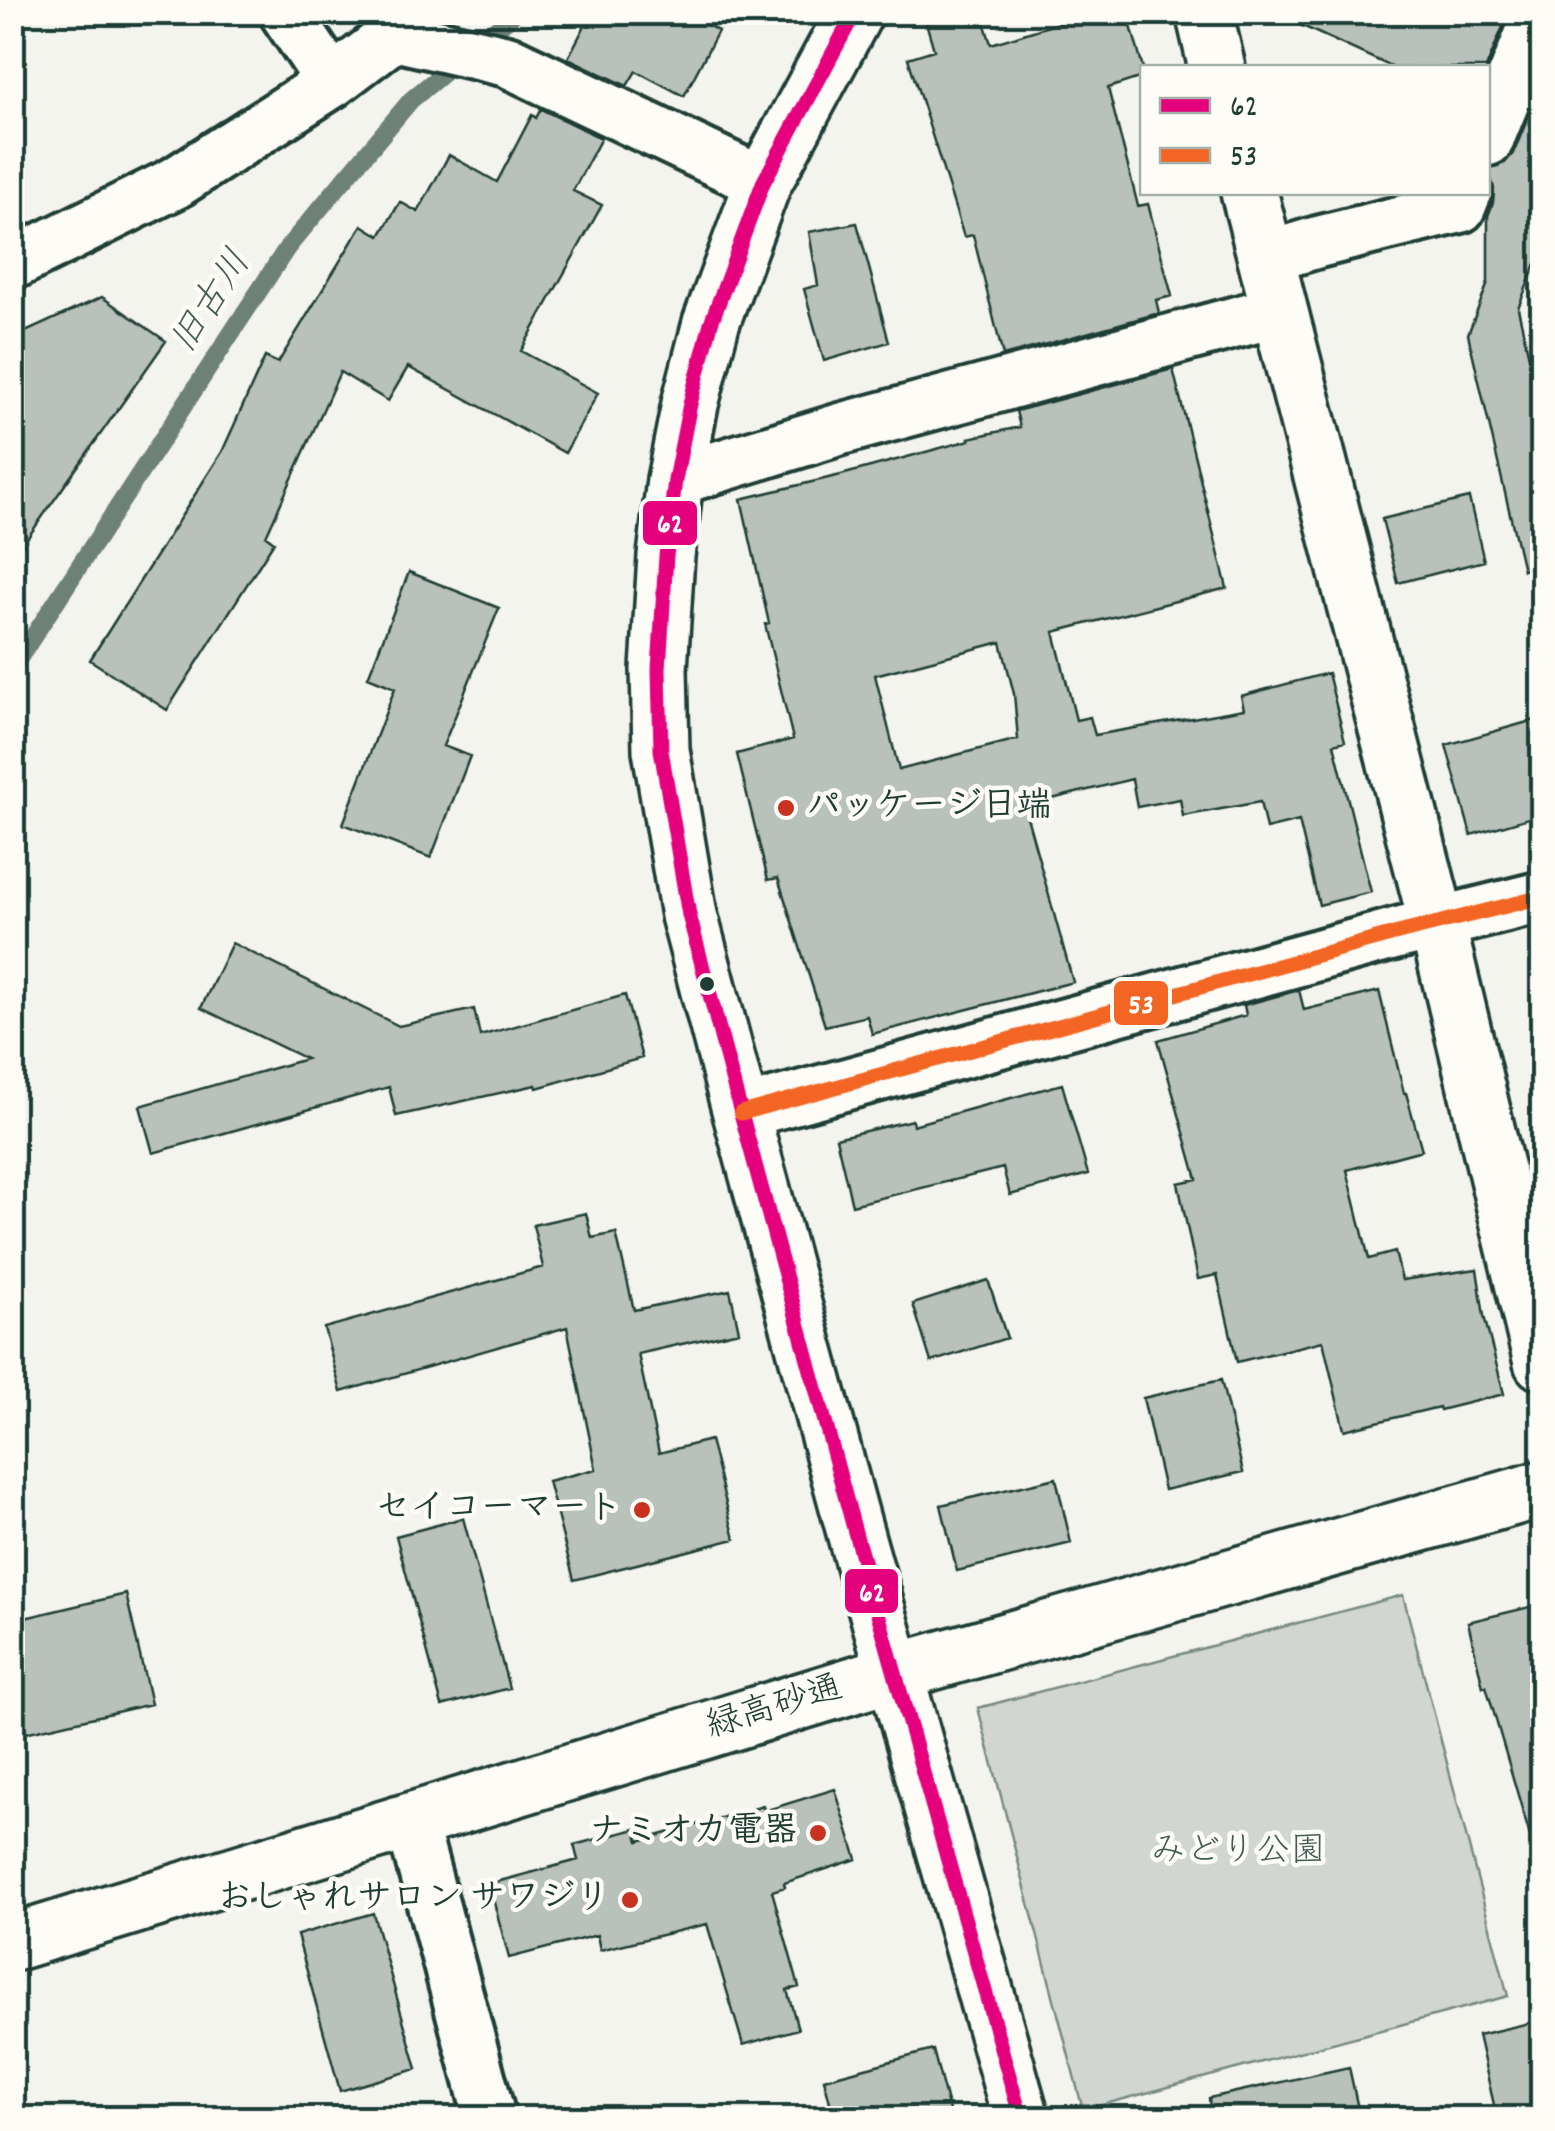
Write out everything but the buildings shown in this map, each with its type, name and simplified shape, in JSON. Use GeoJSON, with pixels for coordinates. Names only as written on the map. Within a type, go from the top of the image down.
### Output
{"type":"FeatureCollection","features":[{"type":"Feature","properties":{"kind":"street"},"geometry":{"type":"LineString","coordinates":[[285,12],[332,82]]}},
{"type":"Feature","properties":{"kind":"street"},"geometry":{"type":"LineString","coordinates":[[854,12],[762,183],[711,323],[675,480],[666,556],[659,669],[661,750],[689,915],[741,1114],[1021,2118]]}},
{"type":"Feature","properties":{"kind":"street"},"geometry":{"type":"LineString","coordinates":[[1204,12],[1217,65]]}},
{"type":"Feature","properties":{"kind":"street"},"geometry":{"type":"LineString","coordinates":[[1490,135],[1540,12]]}},
{"type":"Feature","properties":{"kind":"street"},"geometry":{"type":"LineString","coordinates":[[12,264],[175,183],[409,30],[506,61],[762,183]]}},
{"type":"Feature","properties":{"kind":"street"},"geometry":{"type":"LineString","coordinates":[[1249,195],[1437,923],[1542,1362]]}},
{"type":"Feature","properties":{"kind":"street"},"geometry":{"type":"LineString","coordinates":[[1265,258],[1460,207],[1465,195]]}},
{"type":"Feature","properties":{"kind":"street"},"geometry":{"type":"LineString","coordinates":[[675,480],[841,428],[1278,311]]}},
{"type":"Feature","properties":{"kind":"street"},"geometry":{"type":"LineString","coordinates":[[741,1114],[1542,897]]}},
{"type":"Feature","properties":{"kind":"street","name":"緑高砂通"},"geometry":{"type":"LineString","coordinates":[[12,1943],[896,1672],[1542,1488]]}},
{"type":"Feature","properties":{"kind":"street"},"geometry":{"type":"LineString","coordinates":[[412,1822],[490,2118]]}},
{"type":"Feature","properties":{"kind":"green space","name":"みどり公園"},"geometry":{"type":"Polygon","coordinates":[[[1403,1595],[1508,1996],[1083,2110],[978,1708],[1403,1595]]]}},
{"type":"Feature","properties":{"kind":"waterway","name":"旧古川"},"geometry":{"type":"LineString","coordinates":[[12,669],[287,248],[411,100],[516,12]]}},
{"type":"Feature","properties":{"kind":"transit line","name":"62"},"geometry":{"type":"LineString","coordinates":[[855,12],[763,183],[711,323],[675,480],[666,556],[659,669],[661,750],[689,915],[741,1113],[1021,2118]]}},
{"type":"Feature","properties":{"kind":"transit line","name":"53"},"geometry":{"type":"LineString","coordinates":[[741,1113],[1542,897]]}},
{"type":"Feature","properties":{"kind":"place","name":"パッケージ日端"},"geometry":{"type":"Point","coordinates":[786,808]}},
{"type":"Feature","properties":{"kind":"place","name":"セイコーマート"},"geometry":{"type":"Point","coordinates":[642,1510]}},
{"type":"Feature","properties":{"kind":"place","name":"ナミオカ電器"},"geometry":{"type":"Point","coordinates":[818,1833]}},
{"type":"Feature","properties":{"kind":"place","name":"おしゃれサロン サワジリ"},"geometry":{"type":"Point","coordinates":[630,1900]}}]}
